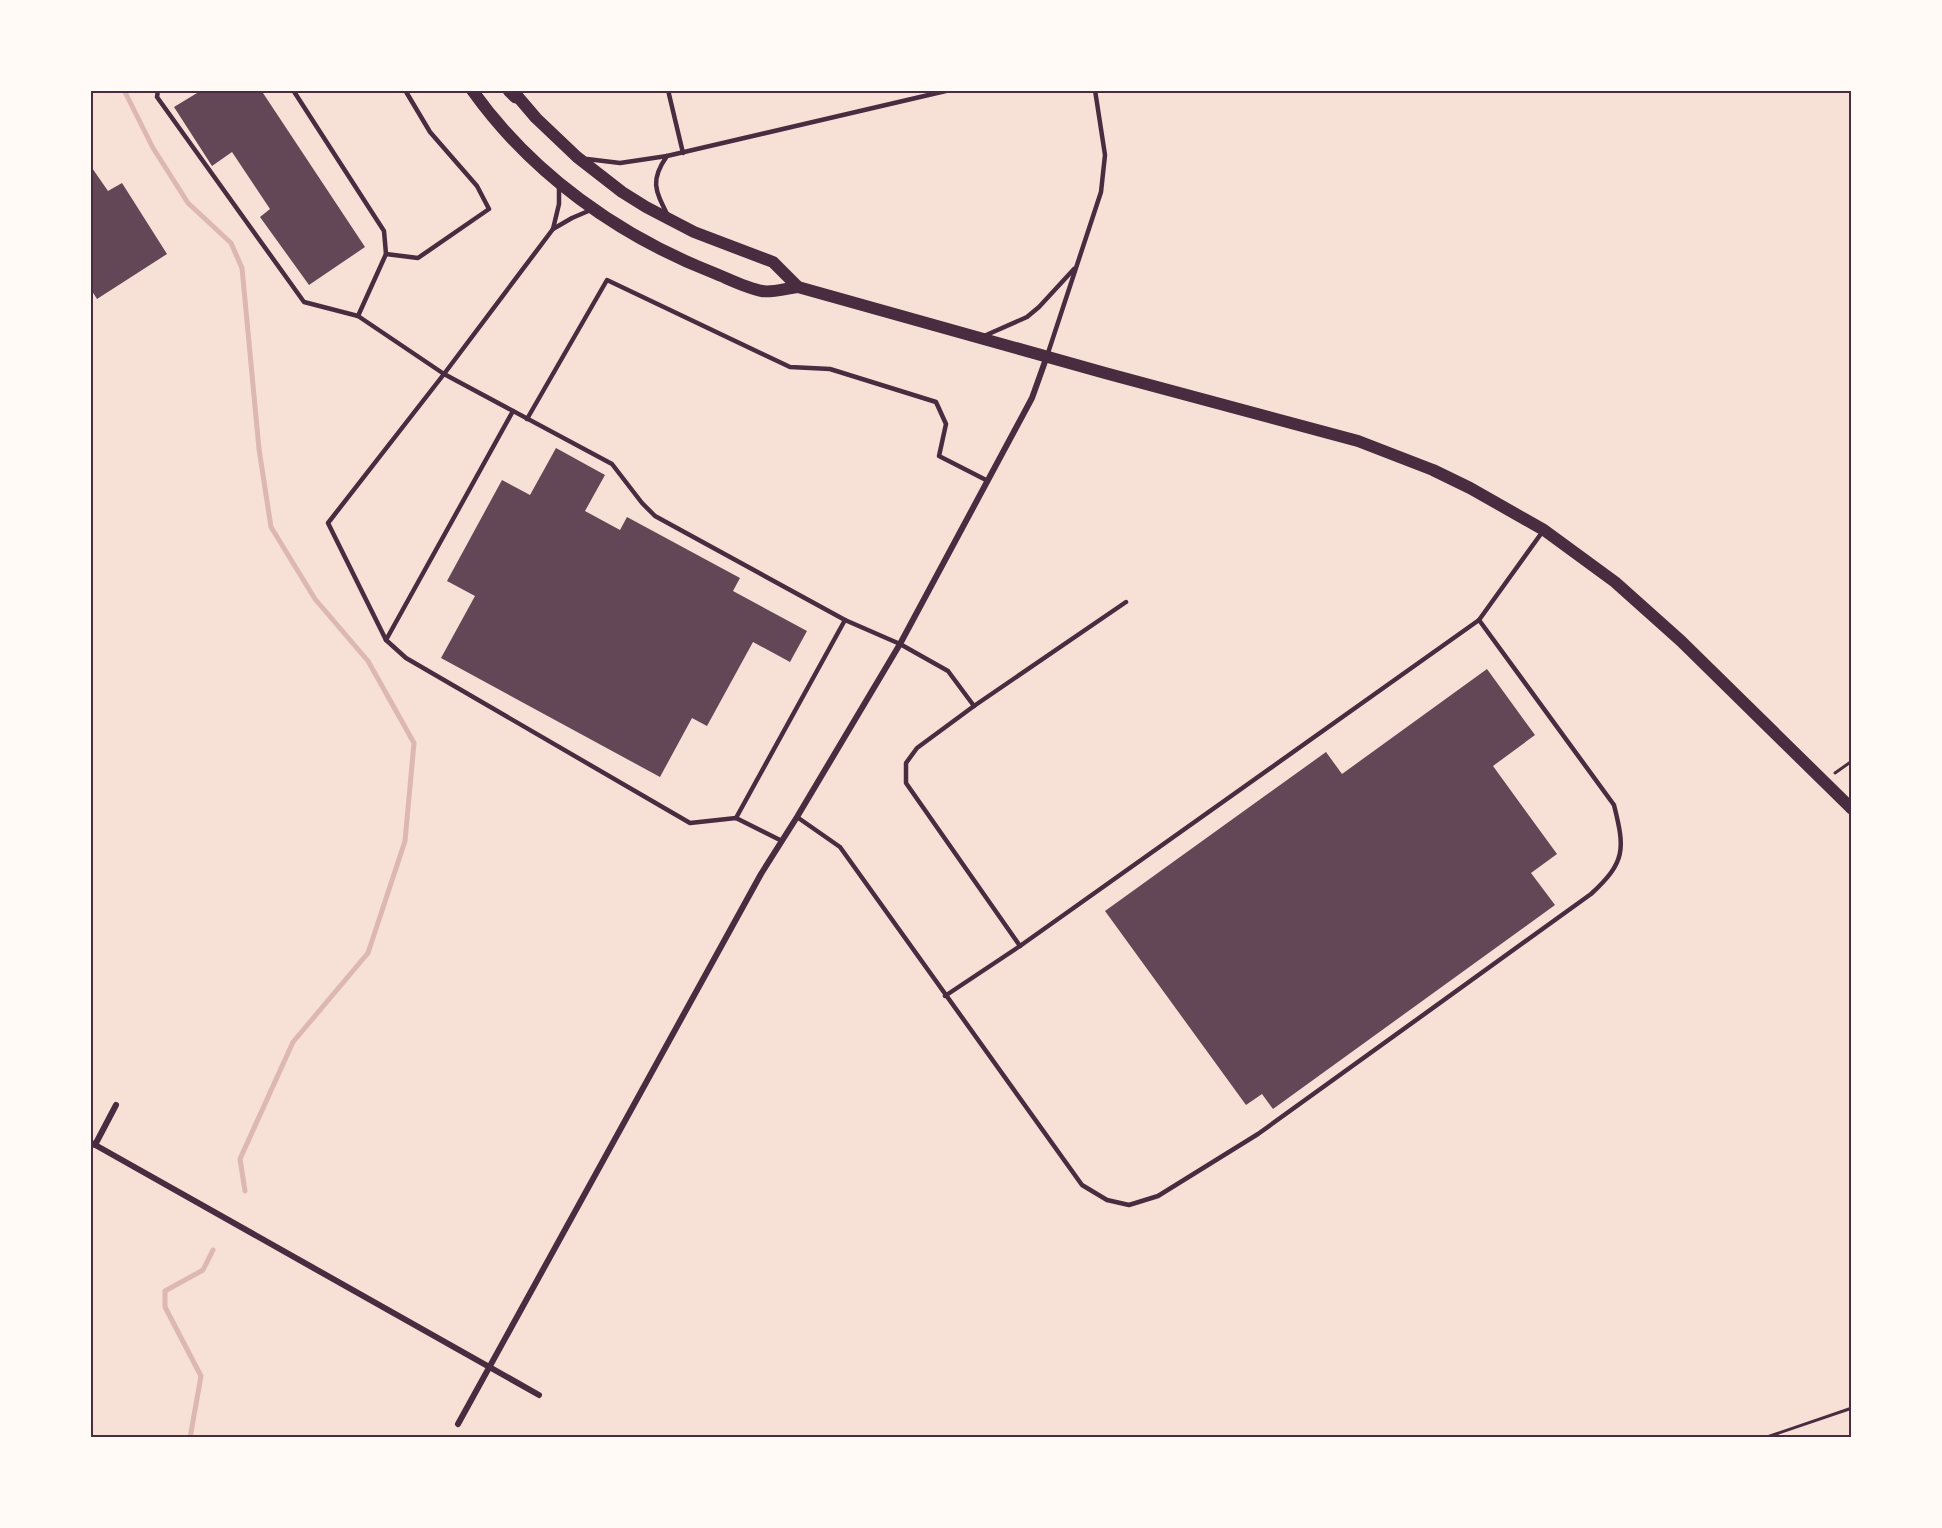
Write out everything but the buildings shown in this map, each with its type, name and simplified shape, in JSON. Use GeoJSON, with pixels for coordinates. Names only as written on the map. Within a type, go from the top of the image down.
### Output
{"type":"FeatureCollection","features":[{"type":"Feature","properties":{"kind":"main road"},"geometry":{"type":"LineString","coordinates":[[472,90],[517,143],[560,183],[593,209],[654,247],[720,276],[762,291],[798,287],[1321,430],[1396,454],[1470,488],[1544,530],[1580,555],[1649,611],[1852,809]]}},
{"type":"Feature","properties":{"kind":"main road"},"geometry":{"type":"LineString","coordinates":[[512,91],[555,137],[622,192],[671,220],[717,241],[773,262],[798,287]]}},
{"type":"Feature","properties":{"kind":"street"},"geometry":{"type":"LineString","coordinates":[[458,1424],[761,874],[900,644],[1032,398],[1047,356]]}},
{"type":"Feature","properties":{"kind":"street"},"geometry":{"type":"LineString","coordinates":[[116,1105],[92,1144],[539,1395]]}},
{"type":"Feature","properties":{"kind":"lane"},"geometry":{"type":"LineString","coordinates":[[158,90],[157,97],[304,302],[357,316],[444,374],[612,464],[655,516],[845,620],[900,644],[948,671],[974,706]]}},
{"type":"Feature","properties":{"kind":"lane"},"geometry":{"type":"LineString","coordinates":[[293,90],[384,231],[386,254],[357,316]]}},
{"type":"Feature","properties":{"kind":"lane"},"geometry":{"type":"LineString","coordinates":[[386,254],[418,258],[489,209],[477,186],[430,132],[405,90]]}},
{"type":"Feature","properties":{"kind":"lane"},"geometry":{"type":"LineString","coordinates":[[669,90],[683,153]]}},
{"type":"Feature","properties":{"kind":"lane"},"geometry":{"type":"LineString","coordinates":[[577,157],[599,162],[620,163],[667,156],[951,90]]}},
{"type":"Feature","properties":{"kind":"lane"},"geometry":{"type":"LineString","coordinates":[[1047,356],[1101,192],[1105,155],[1095,90]]}},
{"type":"Feature","properties":{"kind":"lane"},"geometry":{"type":"LineString","coordinates":[[667,156],[658,168],[655,183],[658,196],[671,220]]}},
{"type":"Feature","properties":{"kind":"lane"},"geometry":{"type":"LineString","coordinates":[[560,183],[559,204],[552,229],[444,374],[328,523],[386,640],[406,658],[690,823],[736,818],[782,841]]}},
{"type":"Feature","properties":{"kind":"lane"},"geometry":{"type":"LineString","coordinates":[[552,229],[593,209]]}},
{"type":"Feature","properties":{"kind":"lane"},"geometry":{"type":"LineString","coordinates":[[980,338],[1027,316],[1039,307],[1076,267]]}},
{"type":"Feature","properties":{"kind":"lane"},"geometry":{"type":"LineString","coordinates":[[527,419],[607,280],[790,367],[830,369],[936,402],[946,424],[939,456],[988,481]]}},
{"type":"Feature","properties":{"kind":"lane"},"geometry":{"type":"LineString","coordinates":[[386,640],[513,411]]}},
{"type":"Feature","properties":{"kind":"lane"},"geometry":{"type":"LineString","coordinates":[[945,996],[1020,946],[1479,620],[1544,530]]}},
{"type":"Feature","properties":{"kind":"lane"},"geometry":{"type":"LineString","coordinates":[[1020,946],[906,783],[906,764],[917,748],[974,706],[1126,602]]}},
{"type":"Feature","properties":{"kind":"lane"},"geometry":{"type":"LineString","coordinates":[[736,818],[845,620]]}},
{"type":"Feature","properties":{"kind":"lane"},"geometry":{"type":"LineString","coordinates":[[797,817],[840,847],[1082,1185],[1107,1200],[1129,1205],[1158,1196],[1258,1134],[1591,894],[1606,880],[1619,860],[1622,837],[1614,805],[1479,620]]}},
{"type":"Feature","properties":{"kind":"path"},"geometry":{"type":"LineString","coordinates":[[1824,781],[1852,760]]}},
{"type":"Feature","properties":{"kind":"path"},"geometry":{"type":"LineString","coordinates":[[1764,1438],[1852,1408]]}},
{"type":"Feature","properties":{"kind":"waterway"},"geometry":{"type":"LineString","coordinates":[[124,90],[153,148],[188,203],[231,243],[242,268],[259,449],[271,527],[315,599],[368,661],[414,743],[405,841],[368,953],[293,1042],[240,1159],[245,1191]]}},
{"type":"Feature","properties":{"kind":"waterway"},"geometry":{"type":"LineString","coordinates":[[190,1438],[201,1376],[165,1307],[165,1291],[203,1270],[213,1250]]}}]}
